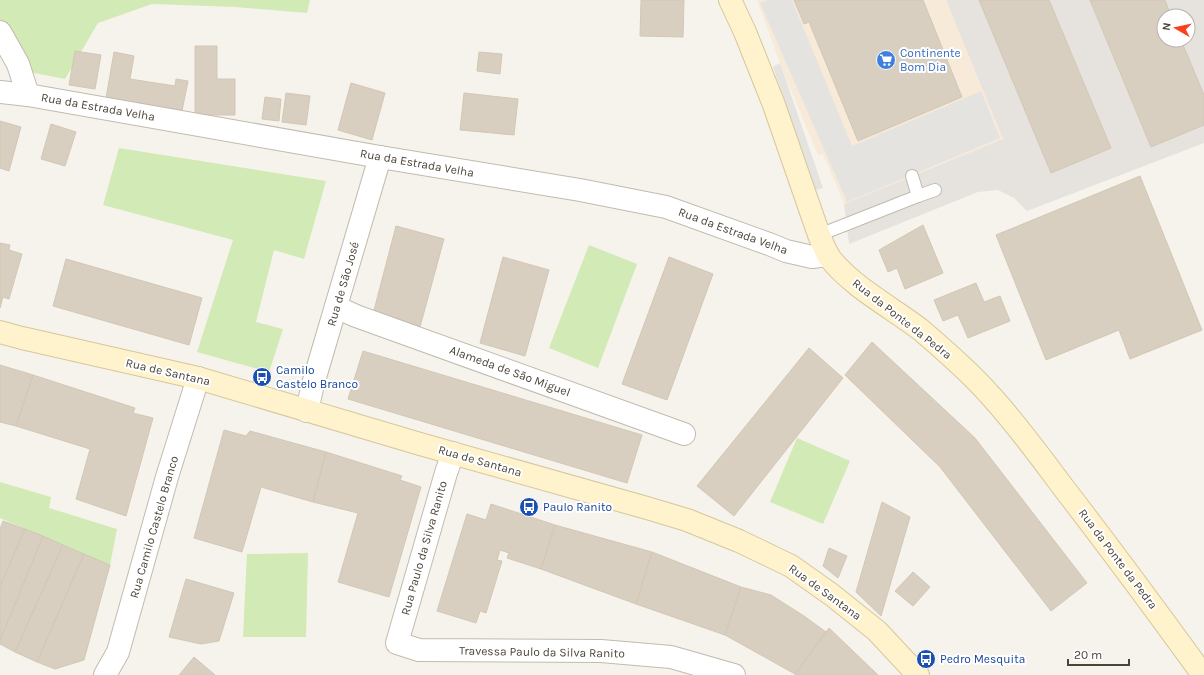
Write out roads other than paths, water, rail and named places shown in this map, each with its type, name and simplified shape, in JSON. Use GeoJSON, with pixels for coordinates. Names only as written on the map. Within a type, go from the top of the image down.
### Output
{"type":"FeatureCollection","features":[{"type":"Feature","properties":{"kind":"main road","name":"Rua da Ponte da Pedra"},"geometry":{"type":"LineString","coordinates":[[730,0],[746,32],[774,105],[819,235],[828,255],[838,267],[880,302],[920,330],[966,370],[989,393],[1017,426],[1092,524],[1203,675]]}},
{"type":"Feature","properties":{"kind":"main road","name":"Rua de Santana"},"geometry":{"type":"LineString","coordinates":[[0,332],[198,378],[307,411],[687,520],[739,541],[791,566],[832,595],[877,630],[918,675]]}},
{"type":"Feature","properties":{"kind":"street"},"geometry":{"type":"LineString","coordinates":[[0,32],[18,64],[28,95]]}},
{"type":"Feature","properties":{"kind":"street","name":"Rua da Estrada Velha"},"geometry":{"type":"LineString","coordinates":[[0,92],[28,95],[380,157],[580,190],[666,207],[786,251],[812,257],[828,255]]}},
{"type":"Feature","properties":{"kind":"street","name":"Rua de São José"},"geometry":{"type":"LineString","coordinates":[[307,411],[313,384],[380,157]]}},
{"type":"Feature","properties":{"kind":"street","name":"Alameda de São Miguel"},"geometry":{"type":"LineString","coordinates":[[336,307],[356,316],[684,434]]}},
{"type":"Feature","properties":{"kind":"street","name":"Rua Camilo Castelo Branco"},"geometry":{"type":"LineString","coordinates":[[105,675],[118,652],[198,378]]}},
{"type":"Feature","properties":{"kind":"street","name":"Rua Paulo da Silva Ranito"},"geometry":{"type":"LineString","coordinates":[[397,644],[453,453]]}},
{"type":"Feature","properties":{"kind":"street","name":"Travessa Paulo da Silva Ranito"},"geometry":{"type":"LineString","coordinates":[[397,644],[419,650],[601,650],[671,657],[734,675]]}},
{"type":"Feature","properties":{"kind":"lane"},"geometry":{"type":"LineString","coordinates":[[912,176],[918,196]]}},
{"type":"Feature","properties":{"kind":"lane"},"geometry":{"type":"LineString","coordinates":[[819,235],[935,190]]}},
{"type":"Feature","properties":{"kind":"place","name":"Continente Bom Dia"},"geometry":{"type":"Point","coordinates":[886,60]}},
{"type":"Feature","properties":{"kind":"place","name":"Camilo Castelo Branco"},"geometry":{"type":"Point","coordinates":[262,377]}},
{"type":"Feature","properties":{"kind":"place","name":"Paulo Ranito"},"geometry":{"type":"Point","coordinates":[529,507]}},
{"type":"Feature","properties":{"kind":"place","name":"Pedro Mesquita"},"geometry":{"type":"Point","coordinates":[926,659]}}]}
